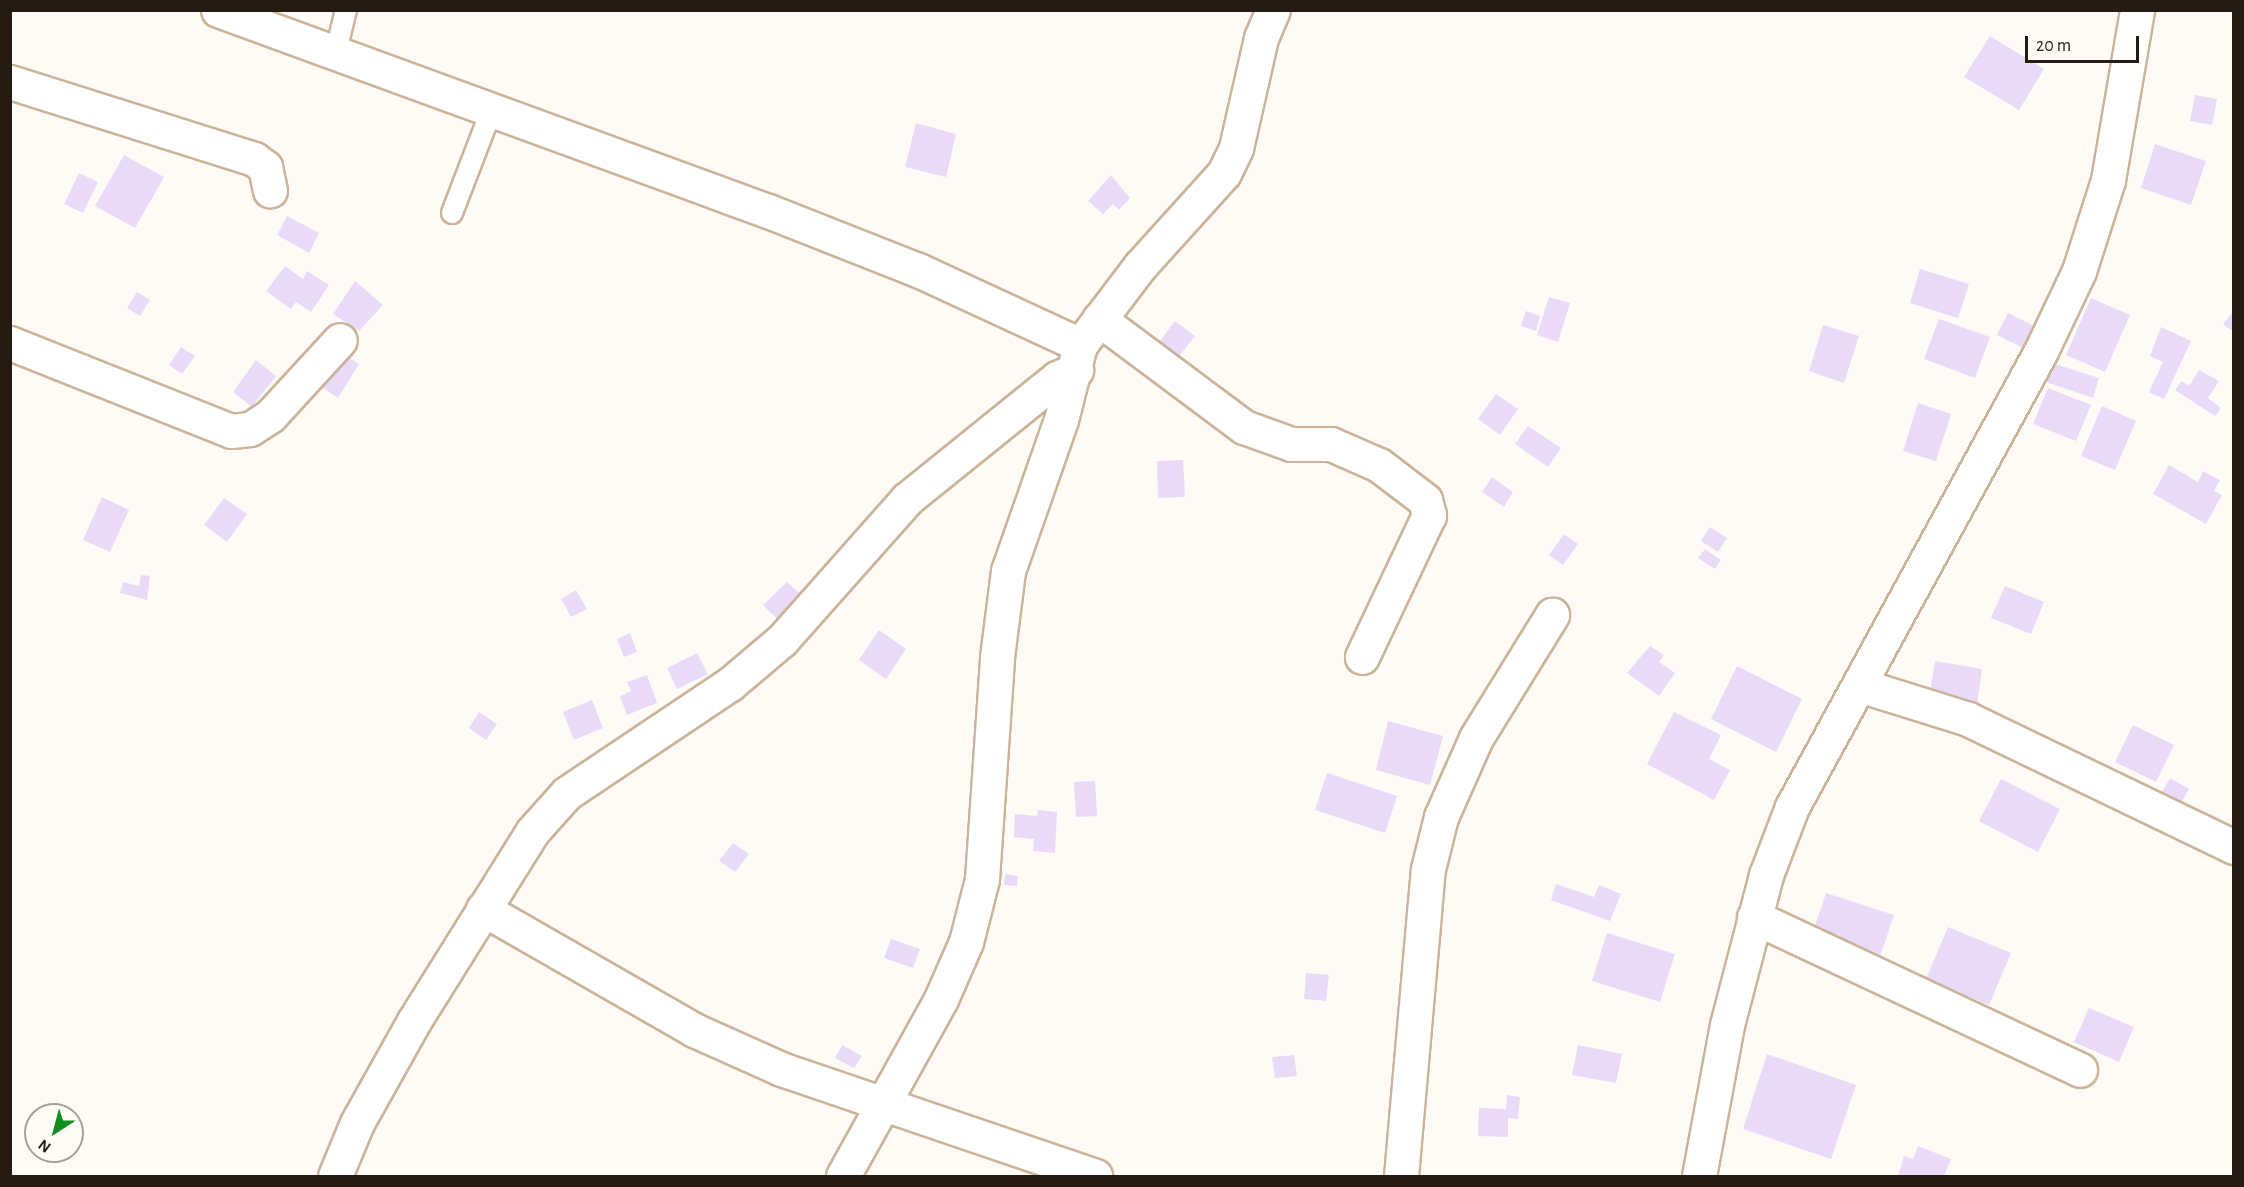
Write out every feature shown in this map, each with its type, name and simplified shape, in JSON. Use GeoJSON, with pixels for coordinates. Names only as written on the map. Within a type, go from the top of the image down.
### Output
{"type":"FeatureCollection","features":[{"type":"Feature","properties":{"kind":"street"},"geometry":{"type":"LineString","coordinates":[[218,10],[336,51],[918,270],[1085,345],[1244,427],[1291,444],[1331,444],[1379,465],[1425,500],[1429,515],[1362,657]]}},
{"type":"Feature","properties":{"kind":"street"},"geometry":{"type":"LineString","coordinates":[[335,1176],[357,1123],[483,909],[532,832],[567,793],[730,684],[790,633],[907,499],[1057,378],[1224,173],[1240,137],[1262,38],[1273,10]]}},
{"type":"Feature","properties":{"kind":"street"},"geometry":{"type":"LineString","coordinates":[[1699,1176],[1707,1119],[1754,917],[1792,807],[2041,351],[2079,271],[2108,180],[2137,10]]}},
{"type":"Feature","properties":{"kind":"street"},"geometry":{"type":"LineString","coordinates":[[10,82],[254,159],[265,167],[270,190]]}},
{"type":"Feature","properties":{"kind":"street"},"geometry":{"type":"LineString","coordinates":[[10,343],[231,431],[250,429],[270,416],[340,340]]}},
{"type":"Feature","properties":{"kind":"street"},"geometry":{"type":"LineString","coordinates":[[843,1176],[940,999],[966,942],[982,879],[997,657],[1008,571],[1085,345]]}},
{"type":"Feature","properties":{"kind":"street"},"geometry":{"type":"LineString","coordinates":[[1401,1176],[1428,868],[1441,817],[1476,738],[1552,615]]}},
{"type":"Feature","properties":{"kind":"street"},"geometry":{"type":"LineString","coordinates":[[1859,685],[1968,719],[2234,847]]}},
{"type":"Feature","properties":{"kind":"street"},"geometry":{"type":"LineString","coordinates":[[483,909],[694,1030],[781,1069],[1095,1176]]}},
{"type":"Feature","properties":{"kind":"street"},"geometry":{"type":"LineString","coordinates":[[1754,917],[2080,1070]]}},
{"type":"Feature","properties":{"kind":"lane"},"geometry":{"type":"LineString","coordinates":[[336,51],[346,10]]}},
{"type":"Feature","properties":{"kind":"lane"},"geometry":{"type":"LineString","coordinates":[[452,213],[492,109]]}},
{"type":"Feature","properties":{"kind":"building"},"geometry":{"type":"Polygon","coordinates":[[[1990,36],[2044,69],[2019,110],[1964,77],[1990,36]]]}},
{"type":"Feature","properties":{"kind":"building"},"geometry":{"type":"Polygon","coordinates":[[[2195,95],[2217,99],[2212,125],[2190,121],[2195,95]]]}},
{"type":"Feature","properties":{"kind":"building"},"geometry":{"type":"Polygon","coordinates":[[[916,123],[956,134],[946,177],[905,167],[916,123]]]}},
{"type":"Feature","properties":{"kind":"building"},"geometry":{"type":"Polygon","coordinates":[[[2155,144],[2206,161],[2191,205],[2141,188],[2155,144]]]}},
{"type":"Feature","properties":{"kind":"building"},"geometry":{"type":"Polygon","coordinates":[[[124,155],[164,177],[135,228],[95,206],[124,155]]]}},
{"type":"Feature","properties":{"kind":"building"},"geometry":{"type":"Polygon","coordinates":[[[79,173],[98,182],[83,213],[64,204],[79,173]]]}},
{"type":"Feature","properties":{"kind":"building"},"geometry":{"type":"Polygon","coordinates":[[[1111,175],[1130,198],[1119,210],[1113,204],[1103,214],[1088,201],[1111,175]]]}},
{"type":"Feature","properties":{"kind":"building"},"geometry":{"type":"Polygon","coordinates":[[[287,216],[319,233],[309,253],[277,235],[287,216]]]}},
{"type":"Feature","properties":{"kind":"building"},"geometry":{"type":"Polygon","coordinates":[[[285,266],[303,279],[307,271],[329,285],[311,312],[296,302],[291,309],[266,291],[285,266]]]}},
{"type":"Feature","properties":{"kind":"building"},"geometry":{"type":"Polygon","coordinates":[[[1920,269],[1969,284],[1958,318],[1910,303],[1920,269]]]}},
{"type":"Feature","properties":{"kind":"building"},"geometry":{"type":"Polygon","coordinates":[[[355,281],[383,305],[359,331],[333,314],[355,281]]]}},
{"type":"Feature","properties":{"kind":"building"},"geometry":{"type":"Polygon","coordinates":[[[137,292],[150,300],[140,316],[127,308],[137,292]]]}},
{"type":"Feature","properties":{"kind":"building"},"geometry":{"type":"Polygon","coordinates":[[[1549,297],[1570,303],[1558,342],[1537,335],[1549,297]]]}},
{"type":"Feature","properties":{"kind":"building"},"geometry":{"type":"Polygon","coordinates":[[[2091,298],[2130,315],[2105,372],[2066,355],[2091,298]]]}},
{"type":"Feature","properties":{"kind":"building"},"geometry":{"type":"Polygon","coordinates":[[[1526,311],[1540,316],[1536,331],[1521,326],[1526,311]]]}},
{"type":"Feature","properties":{"kind":"building"},"geometry":{"type":"Polygon","coordinates":[[[2234,311],[2234,332],[2223,324],[2234,311]]]}},
{"type":"Feature","properties":{"kind":"building"},"geometry":{"type":"Polygon","coordinates":[[[2008,313],[2038,328],[2027,350],[1997,335],[2008,313]]]}},
{"type":"Feature","properties":{"kind":"building"},"geometry":{"type":"Polygon","coordinates":[[[1939,319],[1990,337],[1975,378],[1924,359],[1939,319]]]}},
{"type":"Feature","properties":{"kind":"building"},"geometry":{"type":"Polygon","coordinates":[[[1175,321],[1195,336],[1173,364],[1154,349],[1175,321]]]}},
{"type":"Feature","properties":{"kind":"building"},"geometry":{"type":"Polygon","coordinates":[[[1823,325],[1859,336],[1844,383],[1809,371],[1823,325]]]}},
{"type":"Feature","properties":{"kind":"building"},"geometry":{"type":"Polygon","coordinates":[[[2161,327],[2191,341],[2164,399],[2149,392],[2163,362],[2150,356],[2161,327]]]}},
{"type":"Feature","properties":{"kind":"building"},"geometry":{"type":"Polygon","coordinates":[[[181,347],[195,356],[182,374],[169,365],[181,347]]]}},
{"type":"Feature","properties":{"kind":"building"},"geometry":{"type":"Polygon","coordinates":[[[339,351],[359,364],[338,398],[317,384],[339,351]]]}},
{"type":"Feature","properties":{"kind":"building"},"geometry":{"type":"Polygon","coordinates":[[[256,360],[276,376],[252,407],[233,392],[256,360]]]}},
{"type":"Feature","properties":{"kind":"building"},"geometry":{"type":"Polygon","coordinates":[[[2052,363],[2099,378],[2093,398],[2046,382],[2052,363]]]}},
{"type":"Feature","properties":{"kind":"building"},"geometry":{"type":"Polygon","coordinates":[[[2199,370],[2219,381],[2208,398],[2221,408],[2215,416],[2175,390],[2182,381],[2189,386],[2199,370]]]}},
{"type":"Feature","properties":{"kind":"building"},"geometry":{"type":"Polygon","coordinates":[[[2048,388],[2091,405],[2076,441],[2033,424],[2048,388]]]}},
{"type":"Feature","properties":{"kind":"building"},"geometry":{"type":"Polygon","coordinates":[[[1496,394],[1518,409],[1500,435],[1478,419],[1496,394]]]}},
{"type":"Feature","properties":{"kind":"building"},"geometry":{"type":"Polygon","coordinates":[[[1918,403],[1951,414],[1936,461],[1903,451],[1918,403]]]}},
{"type":"Feature","properties":{"kind":"building"},"geometry":{"type":"Polygon","coordinates":[[[2102,406],[2136,421],[2115,470],[2081,456],[2102,406]]]}},
{"type":"Feature","properties":{"kind":"building"},"geometry":{"type":"Polygon","coordinates":[[[1528,426],[1561,448],[1548,467],[1515,444],[1528,426]]]}},
{"type":"Feature","properties":{"kind":"building"},"geometry":{"type":"Polygon","coordinates":[[[1183,460],[1185,497],[1158,498],[1157,461],[1183,460]]]}},
{"type":"Feature","properties":{"kind":"building"},"geometry":{"type":"Polygon","coordinates":[[[2169,465],[2198,482],[2203,471],[2220,480],[2214,491],[2222,495],[2206,524],[2153,494],[2169,465]]]}},
{"type":"Feature","properties":{"kind":"building"},"geometry":{"type":"Polygon","coordinates":[[[1492,477],[1513,492],[1504,507],[1482,492],[1492,477]]]}},
{"type":"Feature","properties":{"kind":"building"},"geometry":{"type":"Polygon","coordinates":[[[102,497],[129,510],[110,552],[83,540],[102,497]]]}},
{"type":"Feature","properties":{"kind":"building"},"geometry":{"type":"Polygon","coordinates":[[[224,498],[247,514],[227,542],[204,525],[224,498]]]}},
{"type":"Feature","properties":{"kind":"building"},"geometry":{"type":"Polygon","coordinates":[[[1710,527],[1727,538],[1718,552],[1701,541],[1710,527]]]}},
{"type":"Feature","properties":{"kind":"building"},"geometry":{"type":"Polygon","coordinates":[[[1564,534],[1578,544],[1563,565],[1549,555],[1564,534]]]}},
{"type":"Feature","properties":{"kind":"building"},"geometry":{"type":"Polygon","coordinates":[[[1705,549],[1721,560],[1715,569],[1698,558],[1705,549]]]}},
{"type":"Feature","properties":{"kind":"building"},"geometry":{"type":"Polygon","coordinates":[[[141,575],[150,576],[147,600],[120,593],[123,582],[139,586],[141,575]]]}},
{"type":"Feature","properties":{"kind":"building"},"geometry":{"type":"Polygon","coordinates":[[[787,582],[807,600],[783,625],[763,605],[787,582]]]}},
{"type":"Feature","properties":{"kind":"building"},"geometry":{"type":"Polygon","coordinates":[[[2005,586],[2044,602],[2031,634],[1991,618],[2005,586]]]}},
{"type":"Feature","properties":{"kind":"building"},"geometry":{"type":"Polygon","coordinates":[[[576,590],[587,609],[571,617],[561,599],[576,590]]]}},
{"type":"Feature","properties":{"kind":"building"},"geometry":{"type":"Polygon","coordinates":[[[879,630],[906,649],[886,679],[859,660],[879,630]]]}},
{"type":"Feature","properties":{"kind":"building"},"geometry":{"type":"Polygon","coordinates":[[[630,633],[637,652],[624,657],[617,639],[630,633]]]}},
{"type":"Feature","properties":{"kind":"building"},"geometry":{"type":"Polygon","coordinates":[[[1650,646],[1664,655],[1659,662],[1675,673],[1659,696],[1627,673],[1650,646]]]}},
{"type":"Feature","properties":{"kind":"building"},"geometry":{"type":"Polygon","coordinates":[[[697,653],[708,674],[677,689],[667,668],[697,653]]]}},
{"type":"Feature","properties":{"kind":"building"},"geometry":{"type":"Polygon","coordinates":[[[1935,661],[1982,669],[1977,706],[1929,699],[1935,661]]]}},
{"type":"Feature","properties":{"kind":"building"},"geometry":{"type":"Polygon","coordinates":[[[1737,666],[1802,699],[1776,752],[1711,719],[1737,666]]]}},
{"type":"Feature","properties":{"kind":"building"},"geometry":{"type":"Polygon","coordinates":[[[647,675],[657,703],[627,715],[620,696],[631,691],[627,682],[647,675]]]}},
{"type":"Feature","properties":{"kind":"building"},"geometry":{"type":"Polygon","coordinates":[[[592,700],[603,728],[574,740],[563,712],[592,700]]]}},
{"type":"Feature","properties":{"kind":"building"},"geometry":{"type":"Polygon","coordinates":[[[479,712],[497,724],[486,740],[469,728],[479,712]]]}},
{"type":"Feature","properties":{"kind":"building"},"geometry":{"type":"Polygon","coordinates":[[[1674,712],[1721,735],[1709,759],[1730,770],[1714,800],[1647,764],[1674,712]]]}},
{"type":"Feature","properties":{"kind":"building"},"geometry":{"type":"Polygon","coordinates":[[[1388,721],[1443,736],[1430,785],[1376,770],[1388,721]]]}},
{"type":"Feature","properties":{"kind":"building"},"geometry":{"type":"Polygon","coordinates":[[[2133,725],[2174,745],[2156,782],[2115,762],[2133,725]]]}},
{"type":"Feature","properties":{"kind":"building"},"geometry":{"type":"Polygon","coordinates":[[[1327,773],[1397,796],[1385,833],[1315,810],[1327,773]]]}},
{"type":"Feature","properties":{"kind":"building"},"geometry":{"type":"Polygon","coordinates":[[[2170,778],[2189,789],[2177,810],[2158,799],[2170,778]]]}},
{"type":"Feature","properties":{"kind":"building"},"geometry":{"type":"Polygon","coordinates":[[[2001,779],[2060,809],[2038,852],[1979,821],[2001,779]]]}},
{"type":"Feature","properties":{"kind":"building"},"geometry":{"type":"Polygon","coordinates":[[[1095,781],[1097,816],[1076,817],[1074,782],[1095,781]]]}},
{"type":"Feature","properties":{"kind":"building"},"geometry":{"type":"Polygon","coordinates":[[[1038,810],[1057,812],[1055,853],[1033,851],[1034,839],[1014,837],[1015,814],[1037,816],[1038,810]]]}},
{"type":"Feature","properties":{"kind":"building"},"geometry":{"type":"Polygon","coordinates":[[[733,843],[749,854],[735,872],[719,861],[733,843]]]}},
{"type":"Feature","properties":{"kind":"building"},"geometry":{"type":"Polygon","coordinates":[[[1005,874],[1018,876],[1017,886],[1004,885],[1005,874]]]}},
{"type":"Feature","properties":{"kind":"building"},"geometry":{"type":"Polygon","coordinates":[[[1556,884],[1594,897],[1599,885],[1621,894],[1610,921],[1551,900],[1556,884]]]}},
{"type":"Feature","properties":{"kind":"building"},"geometry":{"type":"Polygon","coordinates":[[[1826,893],[1894,915],[1880,957],[1812,935],[1826,893]]]}},
{"type":"Feature","properties":{"kind":"building"},"geometry":{"type":"Polygon","coordinates":[[[1948,927],[2011,953],[1989,1005],[1926,979],[1948,927]]]}},
{"type":"Feature","properties":{"kind":"building"},"geometry":{"type":"Polygon","coordinates":[[[1607,933],[1675,954],[1660,1002],[1592,981],[1607,933]]]}},
{"type":"Feature","properties":{"kind":"building"},"geometry":{"type":"Polygon","coordinates":[[[891,939],[920,949],[913,968],[884,958],[891,939]]]}},
{"type":"Feature","properties":{"kind":"building"},"geometry":{"type":"Polygon","coordinates":[[[1306,973],[1329,975],[1326,1001],[1304,999],[1306,973]]]}},
{"type":"Feature","properties":{"kind":"building"},"geometry":{"type":"Polygon","coordinates":[[[2089,1008],[2134,1027],[2119,1062],[2074,1042],[2089,1008]]]}},
{"type":"Feature","properties":{"kind":"building"},"geometry":{"type":"Polygon","coordinates":[[[842,1045],[862,1056],[854,1068],[835,1058],[842,1045]]]}},
{"type":"Feature","properties":{"kind":"building"},"geometry":{"type":"Polygon","coordinates":[[[1578,1045],[1622,1054],[1616,1083],[1572,1075],[1578,1045]]]}},
{"type":"Feature","properties":{"kind":"building"},"geometry":{"type":"Polygon","coordinates":[[[1767,1054],[1856,1085],[1831,1159],[1743,1129],[1767,1054]]]}},
{"type":"Feature","properties":{"kind":"building"},"geometry":{"type":"Polygon","coordinates":[[[1294,1055],[1297,1076],[1275,1078],[1272,1057],[1294,1055]]]}},
{"type":"Feature","properties":{"kind":"building"},"geometry":{"type":"Polygon","coordinates":[[[1507,1095],[1520,1097],[1518,1119],[1508,1118],[1508,1137],[1478,1136],[1479,1108],[1506,1109],[1507,1095]]]}},
{"type":"Feature","properties":{"kind":"building"},"geometry":{"type":"Polygon","coordinates":[[[1918,1146],[1951,1159],[1944,1176],[1898,1176],[1904,1156],[1913,1159],[1918,1146]]]}}]}
